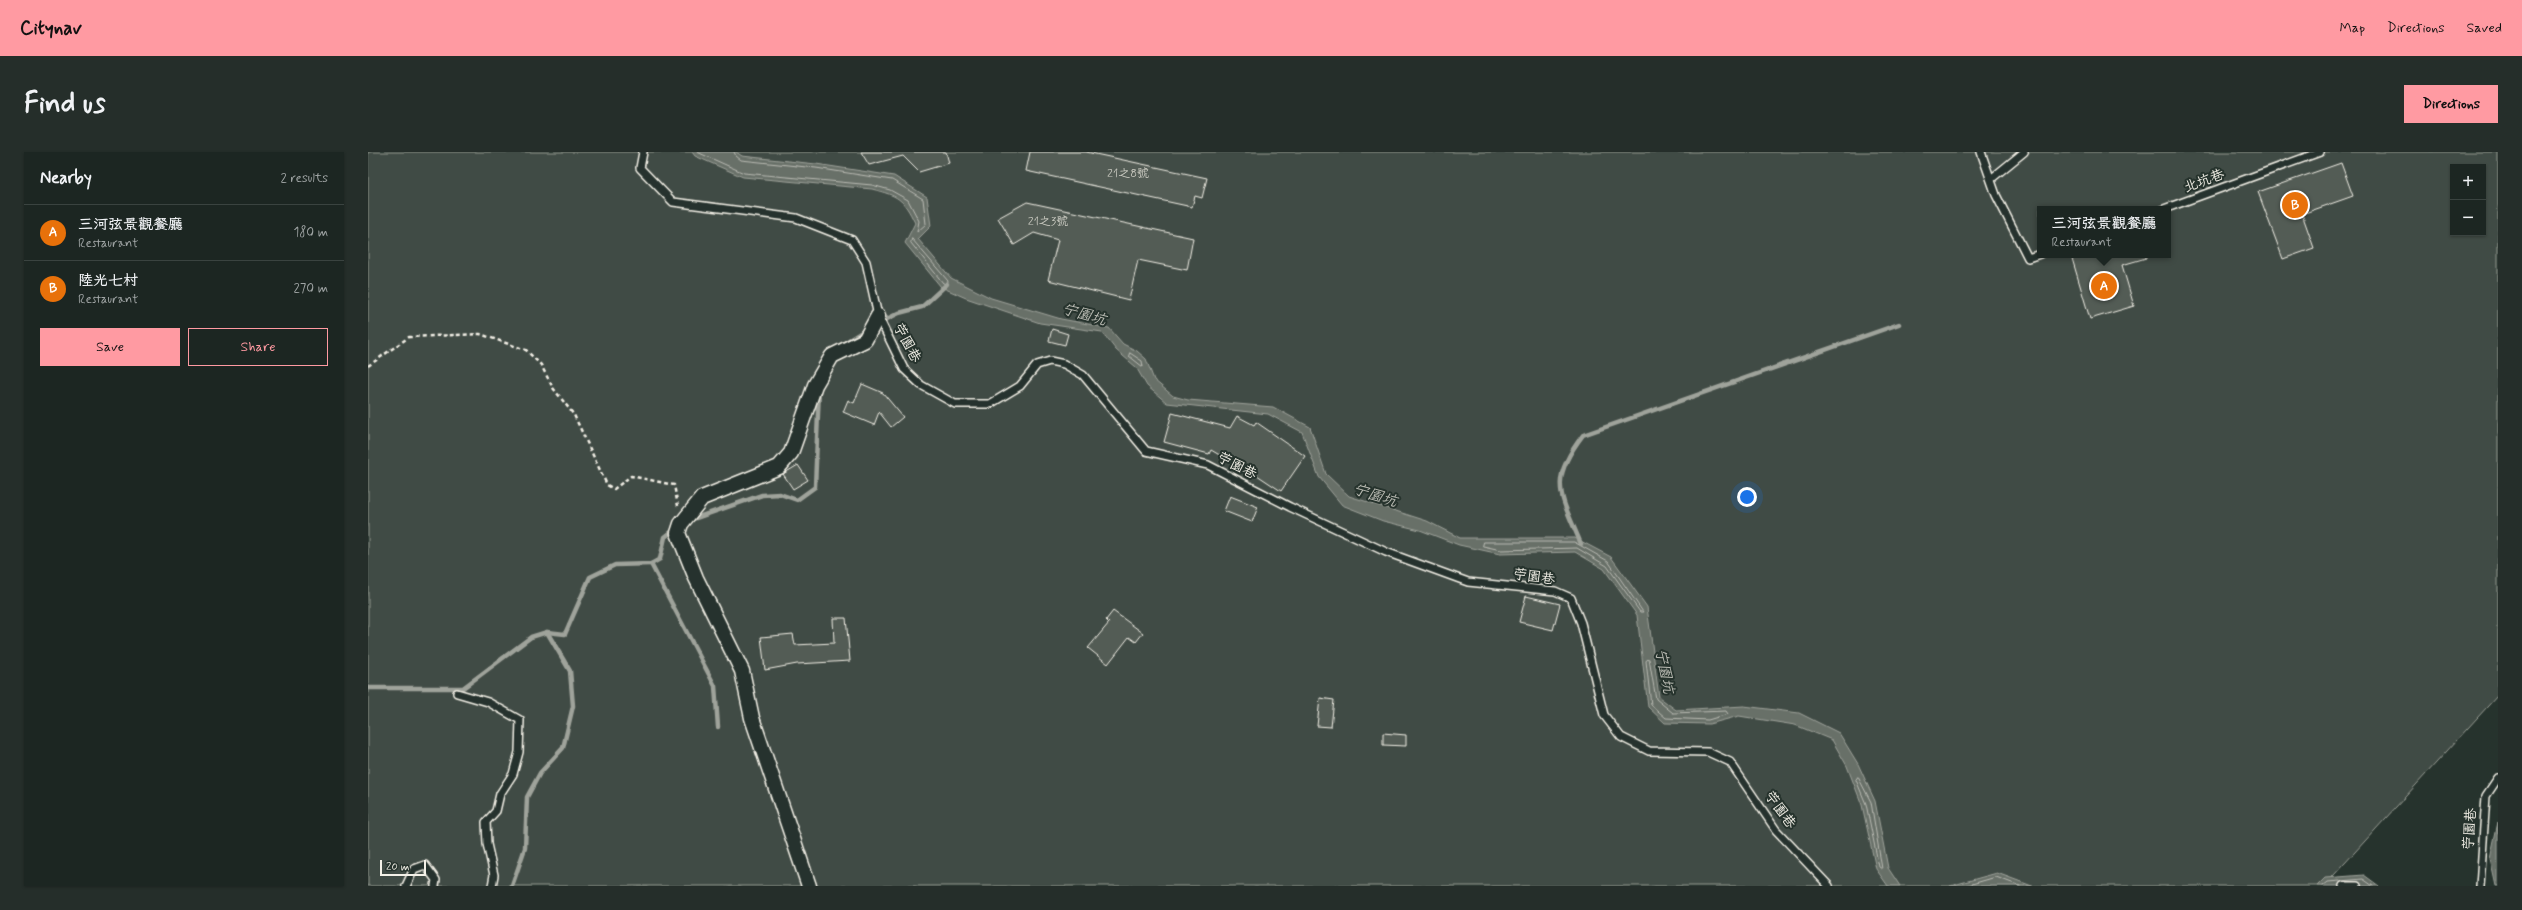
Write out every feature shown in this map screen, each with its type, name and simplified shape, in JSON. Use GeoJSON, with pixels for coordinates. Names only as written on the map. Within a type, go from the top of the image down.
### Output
{"type":"FeatureCollection","features":[{"type":"Feature","properties":{"kind":"street"},"geometry":{"type":"LineString","coordinates":[[809,886],[752,718],[742,671],[696,578],[678,533],[681,524],[702,498],[779,467],[791,453],[815,385],[832,356],[864,340],[878,316]]}},
{"type":"Feature","properties":{"kind":"lane","name":"苧園巷"},"geometry":{"type":"LineString","coordinates":[[643,152],[640,168],[672,202],[796,218],[852,240],[866,262],[878,316],[904,369],[921,385],[955,404],[990,404],[1020,386],[1037,365],[1050,361],[1064,364],[1083,375],[1146,451],[1208,465],[1290,507],[1386,552],[1468,582],[1555,591],[1571,598],[1581,623],[1604,715],[1621,737],[1649,751],[1708,752],[1730,762],[1776,830],[1829,886]]}},
{"type":"Feature","properties":{"kind":"lane"},"geometry":{"type":"LineString","coordinates":[[1982,152],[1990,179],[2028,258],[2037,255]]}},
{"type":"Feature","properties":{"kind":"lane"},"geometry":{"type":"LineString","coordinates":[[1990,179],[2024,152]]}},
{"type":"Feature","properties":{"kind":"lane","name":"北坑巷"},"geometry":{"type":"LineString","coordinates":[[2171,206],[2320,152]]}},
{"type":"Feature","properties":{"kind":"lane"},"geometry":{"type":"LineString","coordinates":[[457,693],[488,702],[520,720],[519,752],[513,774],[500,794],[496,811],[486,822],[487,844],[494,875],[492,886]]}},
{"type":"Feature","properties":{"kind":"lane","name":"苧園巷"},"geometry":{"type":"LineString","coordinates":[[2480,886],[2486,796],[2498,778]]}},
{"type":"Feature","properties":{"kind":"lane"},"geometry":{"type":"LineString","coordinates":[[406,886],[414,870],[425,865],[436,880],[435,886]]}},
{"type":"Feature","properties":{"kind":"lane"},"geometry":{"type":"LineString","coordinates":[[2343,886],[2357,886]]}},
{"type":"Feature","properties":{"kind":"path"},"geometry":{"type":"LineString","coordinates":[[368,366],[409,337],[480,334],[526,350],[541,365],[553,388],[574,415],[607,485],[614,489],[631,476],[674,484],[681,524]]}},
{"type":"Feature","properties":{"kind":"shaded area"},"geometry":{"type":"Polygon","coordinates":[[[368,152],[2498,152],[2498,695],[2324,886],[368,886],[368,152]]]}},
{"type":"Feature","properties":{"kind":"water"},"geometry":{"type":"Polygon","coordinates":[[[692,152],[736,152],[742,156],[816,164],[894,176],[927,197],[931,226],[918,239],[951,278],[991,298],[1061,319],[1109,328],[1123,344],[1137,351],[1146,359],[1154,380],[1173,396],[1188,400],[1273,407],[1310,427],[1326,474],[1349,496],[1427,521],[1460,538],[1575,538],[1611,557],[1647,607],[1659,697],[1676,710],[1744,706],[1799,713],[1839,733],[1858,764],[1875,801],[1888,868],[1900,886],[1888,886],[1876,869],[1862,805],[1847,766],[1832,740],[1795,725],[1739,716],[1709,724],[1665,723],[1648,707],[1637,615],[1604,569],[1575,552],[1500,554],[1459,545],[1420,530],[1383,521],[1342,505],[1319,477],[1302,432],[1268,414],[1167,403],[1147,386],[1136,367],[1116,350],[1102,332],[1040,323],[966,298],[941,287],[905,243],[915,223],[907,208],[894,196],[872,189],[743,177],[695,156],[692,152]]]}},
{"type":"Feature","properties":{"kind":"water"},"geometry":{"type":"Polygon","coordinates":[[[2498,822],[2498,886],[2496,886],[2490,859],[2498,822]]]}},
{"type":"Feature","properties":{"kind":"water"},"geometry":{"type":"Polygon","coordinates":[[[1997,873],[2032,886],[1950,886],[1997,873]]]}},
{"type":"Feature","properties":{"kind":"water"},"geometry":{"type":"Polygon","coordinates":[[[2364,875],[2379,886],[2317,886],[2325,878],[2364,875]]]}},
{"type":"Feature","properties":{"kind":"building"},"geometry":{"type":"Polygon","coordinates":[[[861,152],[946,152],[949,163],[919,172],[903,156],[869,165],[861,152]]]}},
{"type":"Feature","properties":{"kind":"building"},"geometry":{"type":"Polygon","coordinates":[[[1030,152],[1086,152],[1207,178],[1202,198],[1195,196],[1192,207],[1026,171],[1030,152]]]}},
{"type":"Feature","properties":{"kind":"building"},"geometry":{"type":"Polygon","coordinates":[[[2341,163],[2353,196],[2302,214],[2314,248],[2283,259],[2258,192],[2341,163]]]}},
{"type":"Feature","properties":{"kind":"building"},"geometry":{"type":"Polygon","coordinates":[[[1027,202],[1193,238],[1187,270],[1138,260],[1129,300],[1048,280],[1058,240],[1034,233],[1014,245],[998,218],[1027,202]]]}},
{"type":"Feature","properties":{"kind":"building"},"geometry":{"type":"Polygon","coordinates":[[[2072,258],[2146,258],[2122,265],[2134,306],[2090,319],[2072,258]]]}},
{"type":"Feature","properties":{"kind":"building"},"geometry":{"type":"Polygon","coordinates":[[[1052,329],[1068,334],[1065,345],[1049,341],[1052,329]]]}},
{"type":"Feature","properties":{"kind":"building"},"geometry":{"type":"Polygon","coordinates":[[[862,384],[883,393],[903,417],[891,427],[879,412],[874,425],[843,412],[848,400],[854,403],[862,384]]]}},
{"type":"Feature","properties":{"kind":"building"},"geometry":{"type":"Polygon","coordinates":[[[1172,413],[1230,428],[1237,416],[1254,425],[1256,422],[1305,456],[1281,491],[1230,457],[1228,460],[1211,450],[1209,454],[1164,442],[1172,413]]]}},
{"type":"Feature","properties":{"kind":"building"},"geometry":{"type":"Polygon","coordinates":[[[798,465],[808,480],[793,489],[783,474],[798,465]]]}},
{"type":"Feature","properties":{"kind":"building"},"geometry":{"type":"Polygon","coordinates":[[[1230,496],[1258,507],[1252,522],[1224,511],[1230,496]]]}},
{"type":"Feature","properties":{"kind":"building"},"geometry":{"type":"Polygon","coordinates":[[[1526,596],[1560,604],[1553,630],[1519,622],[1526,596]]]}},
{"type":"Feature","properties":{"kind":"building"},"geometry":{"type":"Polygon","coordinates":[[[1113,611],[1143,633],[1136,642],[1129,637],[1108,664],[1088,648],[1109,623],[1106,620],[1113,611]]]}},
{"type":"Feature","properties":{"kind":"building"},"geometry":{"type":"Polygon","coordinates":[[[833,618],[846,618],[850,661],[797,664],[765,670],[761,637],[793,634],[795,645],[834,643],[833,618]]]}},
{"type":"Feature","properties":{"kind":"building"},"geometry":{"type":"Polygon","coordinates":[[[1320,698],[1334,700],[1331,727],[1317,726],[1320,698]]]}},
{"type":"Feature","properties":{"kind":"building"},"geometry":{"type":"Polygon","coordinates":[[[1383,733],[1406,735],[1406,746],[1383,745],[1383,733]]]}},
{"type":"Feature","properties":{"kind":"waterway"},"geometry":{"type":"LineString","coordinates":[[879,323],[899,313],[922,307],[947,284]]}},
{"type":"Feature","properties":{"kind":"waterway"},"geometry":{"type":"LineString","coordinates":[[1581,544],[1563,500],[1561,477],[1572,451],[1583,435],[1899,324]]}},
{"type":"Feature","properties":{"kind":"waterway"},"geometry":{"type":"LineString","coordinates":[[841,345],[867,329]]}},
{"type":"Feature","properties":{"kind":"waterway"},"geometry":{"type":"LineString","coordinates":[[690,520],[762,495],[780,494],[797,500],[815,487],[819,389]]}},
{"type":"Feature","properties":{"kind":"waterway"},"geometry":{"type":"LineString","coordinates":[[368,688],[463,688],[531,637],[547,632],[565,634],[590,577],[615,565],[651,564],[660,559],[665,537],[675,529]]}},
{"type":"Feature","properties":{"kind":"waterway"},"geometry":{"type":"LineString","coordinates":[[651,564],[715,686],[718,727]]}},
{"type":"Feature","properties":{"kind":"waterway"},"geometry":{"type":"LineString","coordinates":[[512,886],[525,848],[527,797],[540,773],[563,748],[573,706],[570,671],[547,632]]}},
{"type":"Feature","properties":{"kind":"place","name":"陸光七村"},"geometry":{"type":"Point","coordinates":[2295,205]}},
{"type":"Feature","properties":{"kind":"place","name":"三河弦景觀餐廳"},"geometry":{"type":"Point","coordinates":[2104,286]}},
{"type":"Feature","properties":{"kind":"water label","name":"宁園坑"},"geometry":{"type":"Point","coordinates":[1084,315]}},
{"type":"Feature","properties":{"kind":"water label","name":"宁園坑"},"geometry":{"type":"Point","coordinates":[1375,496]}},
{"type":"Feature","properties":{"kind":"water label","name":"宁園坑"},"geometry":{"type":"Point","coordinates":[1664,671]}}]}
